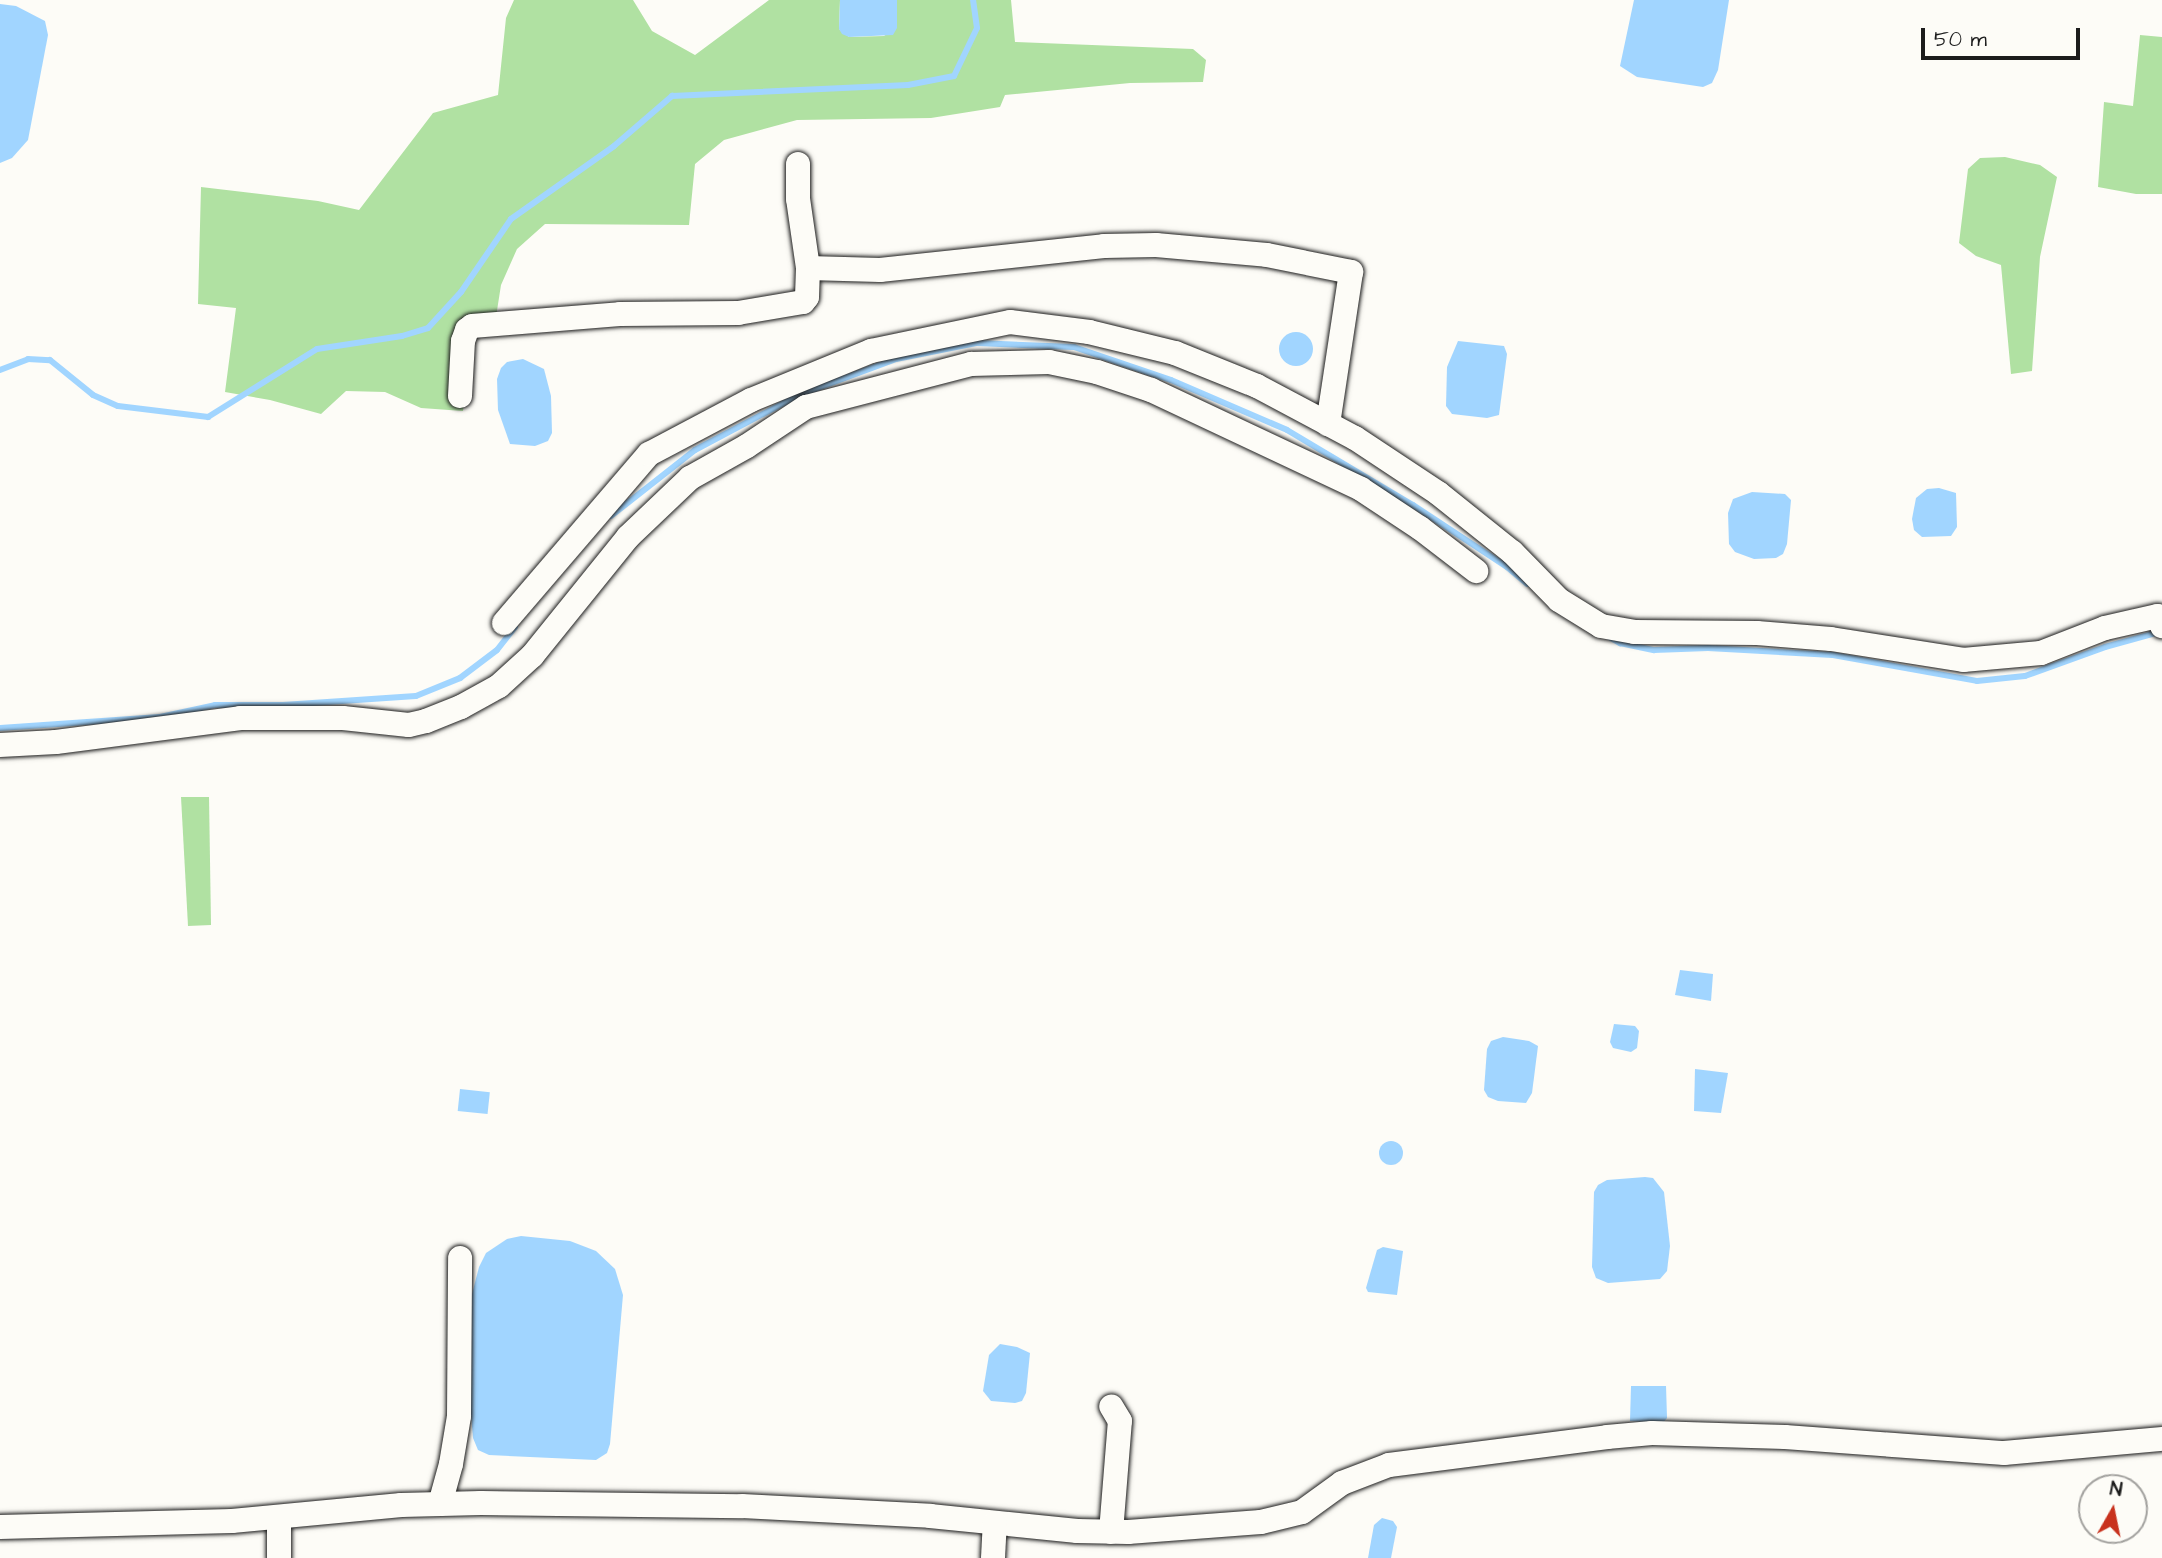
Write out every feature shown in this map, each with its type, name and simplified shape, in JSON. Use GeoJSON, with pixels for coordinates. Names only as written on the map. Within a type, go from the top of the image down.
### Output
{"type":"FeatureCollection","features":[{"type":"Feature","properties":{"kind":"street"},"geometry":{"type":"LineString","coordinates":[[460,396],[463,341],[467,330],[472,326],[620,314],[738,313],[803,302],[807,297],[808,268],[798,199],[797,164]]}},
{"type":"Feature","properties":{"kind":"street"},"geometry":{"type":"LineString","coordinates":[[808,268],[880,270],[1104,246],[1156,245],[1267,256],[1352,272],[1328,424]]}},
{"type":"Feature","properties":{"kind":"street"},"geometry":{"type":"LineString","coordinates":[[504,623],[649,454],[751,400],[871,351],[1010,322],[1089,332],[1175,353],[1257,386],[1355,438],[1438,493],[1512,552],[1559,600],[1601,626],[1635,632],[1756,633],[1831,639],[1964,660],[2041,653],[2105,628],[2158,616],[2162,625]]}},
{"type":"Feature","properties":{"kind":"street"},"geometry":{"type":"LineString","coordinates":[[0,746],[56,742],[240,718],[343,718],[409,725],[426,722],[499,686],[532,656],[628,537],[690,478],[747,446],[806,407],[971,364],[1049,362],[1097,372],[1151,390],[1361,489],[1420,528],[1476,571]]}},
{"type":"Feature","properties":{"kind":"street"},"geometry":{"type":"LineString","coordinates":[[440,1504],[451,1464],[459,1416],[460,1258]]}},
{"type":"Feature","properties":{"kind":"street"},"geometry":{"type":"LineString","coordinates":[[1111,1406],[1121,1422],[1111,1532]]}},
{"type":"Feature","properties":{"kind":"street"},"geometry":{"type":"LineString","coordinates":[[0,1527],[279,1517],[440,1504],[742,1506],[1111,1532],[1261,1522],[1302,1512],[1342,1483],[1389,1465],[1629,1434],[1866,1441],[2004,1453],[2162,1439]]}},
{"type":"Feature","properties":{"kind":"street"},"geometry":{"type":"LineString","coordinates":[[279,1517],[279,1558]]}},
{"type":"Feature","properties":{"kind":"street"},"geometry":{"type":"LineString","coordinates":[[993,1558],[995,1523]]}},
{"type":"Feature","properties":{"kind":"green space"},"geometry":{"type":"Polygon","coordinates":[[[514,0],[633,0],[652,31],[695,55],[769,0],[840,0],[839,29],[849,37],[884,36],[897,27],[897,0],[1011,0],[1015,42],[1193,49],[1206,60],[1203,82],[1130,83],[1005,95],[1000,107],[931,118],[797,120],[724,140],[695,164],[689,225],[545,224],[517,249],[501,285],[496,317],[473,332],[463,411],[421,408],[385,392],[346,391],[321,414],[270,400],[225,392],[236,308],[198,304],[201,187],[318,201],[359,210],[433,113],[498,95],[506,18],[514,0]]]}},
{"type":"Feature","properties":{"kind":"green space"},"geometry":{"type":"Polygon","coordinates":[[[2140,35],[2162,37],[2162,194],[2136,194],[2098,187],[2104,102],[2133,106],[2140,35]]]}},
{"type":"Feature","properties":{"kind":"green space"},"geometry":{"type":"Polygon","coordinates":[[[2005,157],[2040,165],[2057,177],[2040,257],[2032,371],[2011,374],[2001,265],[1976,256],[1959,243],[1968,169],[1980,158],[2005,157]]]}},
{"type":"Feature","properties":{"kind":"green space"},"geometry":{"type":"Polygon","coordinates":[[[181,797],[209,797],[211,925],[188,926],[181,797]]]}},
{"type":"Feature","properties":{"kind":"water"},"geometry":{"type":"Polygon","coordinates":[[[840,0],[897,0],[897,28],[893,35],[849,37],[842,34],[839,29],[840,0]]]}},
{"type":"Feature","properties":{"kind":"water"},"geometry":{"type":"Polygon","coordinates":[[[1634,0],[1729,0],[1718,70],[1712,83],[1703,87],[1637,77],[1620,66],[1634,0]]]}},
{"type":"Feature","properties":{"kind":"water"},"geometry":{"type":"Polygon","coordinates":[[[0,4],[16,6],[45,21],[48,35],[28,140],[12,158],[0,163],[0,4]]]}},
{"type":"Feature","properties":{"kind":"water"},"geometry":{"type":"Polygon","coordinates":[[[1296,332],[1308,337],[1313,349],[1308,361],[1296,366],[1284,361],[1279,349],[1284,337],[1296,332]]]}},
{"type":"Feature","properties":{"kind":"water"},"geometry":{"type":"Polygon","coordinates":[[[1458,341],[1504,346],[1507,354],[1499,415],[1487,418],[1452,414],[1446,406],[1447,367],[1458,341]]]}},
{"type":"Feature","properties":{"kind":"water"},"geometry":{"type":"Polygon","coordinates":[[[523,359],[544,369],[551,396],[552,433],[548,441],[535,446],[510,444],[498,410],[497,379],[501,368],[507,362],[523,359]]]}},
{"type":"Feature","properties":{"kind":"water"},"geometry":{"type":"Polygon","coordinates":[[[1939,488],[1956,493],[1957,527],[1951,536],[1922,537],[1914,530],[1912,519],[1916,498],[1927,489],[1939,488]]]}},
{"type":"Feature","properties":{"kind":"water"},"geometry":{"type":"Polygon","coordinates":[[[1752,492],[1785,494],[1791,500],[1787,544],[1783,554],[1776,558],[1754,559],[1735,552],[1729,544],[1728,513],[1733,499],[1752,492]]]}},
{"type":"Feature","properties":{"kind":"water"},"geometry":{"type":"Polygon","coordinates":[[[1680,970],[1713,974],[1711,1001],[1675,995],[1680,970]]]}},
{"type":"Feature","properties":{"kind":"water"},"geometry":{"type":"Polygon","coordinates":[[[1614,1024],[1635,1026],[1639,1031],[1637,1048],[1631,1052],[1613,1048],[1610,1042],[1614,1024]]]}},
{"type":"Feature","properties":{"kind":"water"},"geometry":{"type":"Polygon","coordinates":[[[1503,1037],[1529,1041],[1538,1046],[1532,1093],[1526,1103],[1498,1101],[1488,1097],[1484,1090],[1487,1049],[1491,1041],[1503,1037]]]}},
{"type":"Feature","properties":{"kind":"water"},"geometry":{"type":"Polygon","coordinates":[[[1695,1069],[1728,1073],[1721,1113],[1694,1111],[1695,1069]]]}},
{"type":"Feature","properties":{"kind":"water"},"geometry":{"type":"Polygon","coordinates":[[[460,1089],[490,1092],[488,1114],[458,1111],[460,1089]]]}},
{"type":"Feature","properties":{"kind":"water"},"geometry":{"type":"Polygon","coordinates":[[[1391,1141],[1400,1144],[1403,1153],[1400,1162],[1391,1165],[1382,1162],[1379,1153],[1382,1144],[1391,1141]]]}},
{"type":"Feature","properties":{"kind":"water"},"geometry":{"type":"Polygon","coordinates":[[[1653,1178],[1664,1192],[1670,1246],[1667,1271],[1660,1279],[1608,1283],[1596,1278],[1592,1267],[1594,1192],[1598,1185],[1607,1180],[1653,1178]]]}},
{"type":"Feature","properties":{"kind":"water"},"geometry":{"type":"Polygon","coordinates":[[[521,1236],[570,1241],[596,1251],[615,1269],[623,1295],[610,1444],[607,1453],[596,1460],[489,1455],[478,1450],[473,1438],[468,1379],[472,1294],[479,1267],[486,1253],[507,1239],[521,1236]]]}},
{"type":"Feature","properties":{"kind":"water"},"geometry":{"type":"Polygon","coordinates":[[[1383,1247],[1403,1251],[1397,1295],[1368,1292],[1366,1288],[1377,1250],[1383,1247]]]}},
{"type":"Feature","properties":{"kind":"water"},"geometry":{"type":"Polygon","coordinates":[[[1000,1344],[1030,1353],[1026,1393],[1022,1401],[991,1401],[983,1391],[989,1355],[1000,1344]]]}},
{"type":"Feature","properties":{"kind":"water"},"geometry":{"type":"Polygon","coordinates":[[[1631,1386],[1666,1386],[1667,1418],[1663,1423],[1630,1421],[1631,1386]]]}},
{"type":"Feature","properties":{"kind":"water"},"geometry":{"type":"Polygon","coordinates":[[[1382,1518],[1393,1521],[1397,1527],[1391,1558],[1368,1558],[1374,1525],[1382,1518]]]}},
{"type":"Feature","properties":{"kind":"waterway"},"geometry":{"type":"LineString","coordinates":[[0,370],[28,359],[50,360],[93,395],[118,406],[208,417],[317,349],[402,336],[428,328],[461,292],[511,219],[614,146],[672,96],[908,85],[954,76],[977,28],[973,0]]}},
{"type":"Feature","properties":{"kind":"waterway"},"geometry":{"type":"LineString","coordinates":[[611,516],[695,450],[799,395],[896,359],[977,343],[1074,347],[1171,380],[1287,430],[1413,505],[1507,567],[1527,584]]}},
{"type":"Feature","properties":{"kind":"waterway"},"geometry":{"type":"LineString","coordinates":[[0,728],[160,717],[215,705],[283,705],[416,696],[460,678],[497,650],[515,627]]}},
{"type":"Feature","properties":{"kind":"waterway"},"geometry":{"type":"LineString","coordinates":[[1609,637],[1620,643],[1654,650],[1708,648],[1833,655],[1977,681],[2025,676],[2105,647],[2160,632]]}}]}
